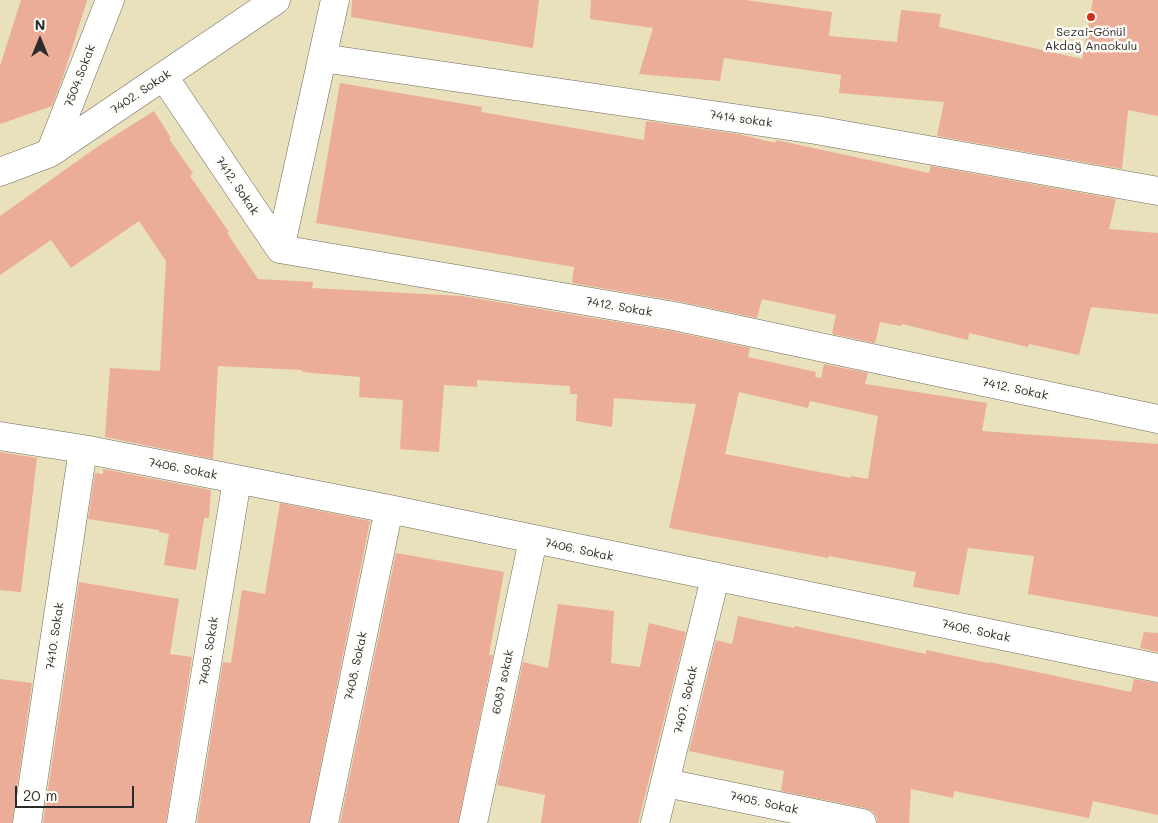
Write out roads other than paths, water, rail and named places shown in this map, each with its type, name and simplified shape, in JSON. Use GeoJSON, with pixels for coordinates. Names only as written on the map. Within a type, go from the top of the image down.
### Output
{"type":"FeatureCollection","features":[{"type":"Feature","properties":{"kind":"street","name":"7504.Sokak"},"geometry":{"type":"LineString","coordinates":[[50,153],[110,0]]}},
{"type":"Feature","properties":{"kind":"street","name":"7402. Sokak"},"geometry":{"type":"LineString","coordinates":[[0,172],[50,153],[276,0]]}},
{"type":"Feature","properties":{"kind":"street"},"geometry":{"type":"LineString","coordinates":[[280,249],[334,0]]}},
{"type":"Feature","properties":{"kind":"street","name":"7414 sokak"},"geometry":{"type":"LineString","coordinates":[[322,58],[816,130],[1158,191]]}},
{"type":"Feature","properties":{"kind":"street","name":"7412. Sokak"},"geometry":{"type":"LineString","coordinates":[[164,77],[280,249],[674,316],[1158,419]]}},
{"type":"Feature","properties":{"kind":"street","name":"7406. Sokak"},"geometry":{"type":"LineString","coordinates":[[0,436],[83,449],[388,509],[1158,668]]}},
{"type":"Feature","properties":{"kind":"street","name":"7410. Sokak"},"geometry":{"type":"LineString","coordinates":[[27,823],[83,449]]}},
{"type":"Feature","properties":{"kind":"street","name":"7409. Sokak"},"geometry":{"type":"LineString","coordinates":[[181,823],[237,480]]}},
{"type":"Feature","properties":{"kind":"street","name":"7408. Sokak"},"geometry":{"type":"LineString","coordinates":[[324,823],[388,509]]}},
{"type":"Feature","properties":{"kind":"street","name":"6087 sokak"},"geometry":{"type":"LineString","coordinates":[[473,823],[533,540]]}},
{"type":"Feature","properties":{"kind":"street","name":"7407. Sokak"},"geometry":{"type":"LineString","coordinates":[[656,823],[715,578]]}},
{"type":"Feature","properties":{"kind":"street","name":"7405. Sokak"},"geometry":{"type":"LineString","coordinates":[[666,783],[862,823]]}},
{"type":"Feature","properties":{"kind":"place","name":"Sezai-Gönül Akdağ Anaokulu"},"geometry":{"type":"Point","coordinates":[1091,17]}}]}
